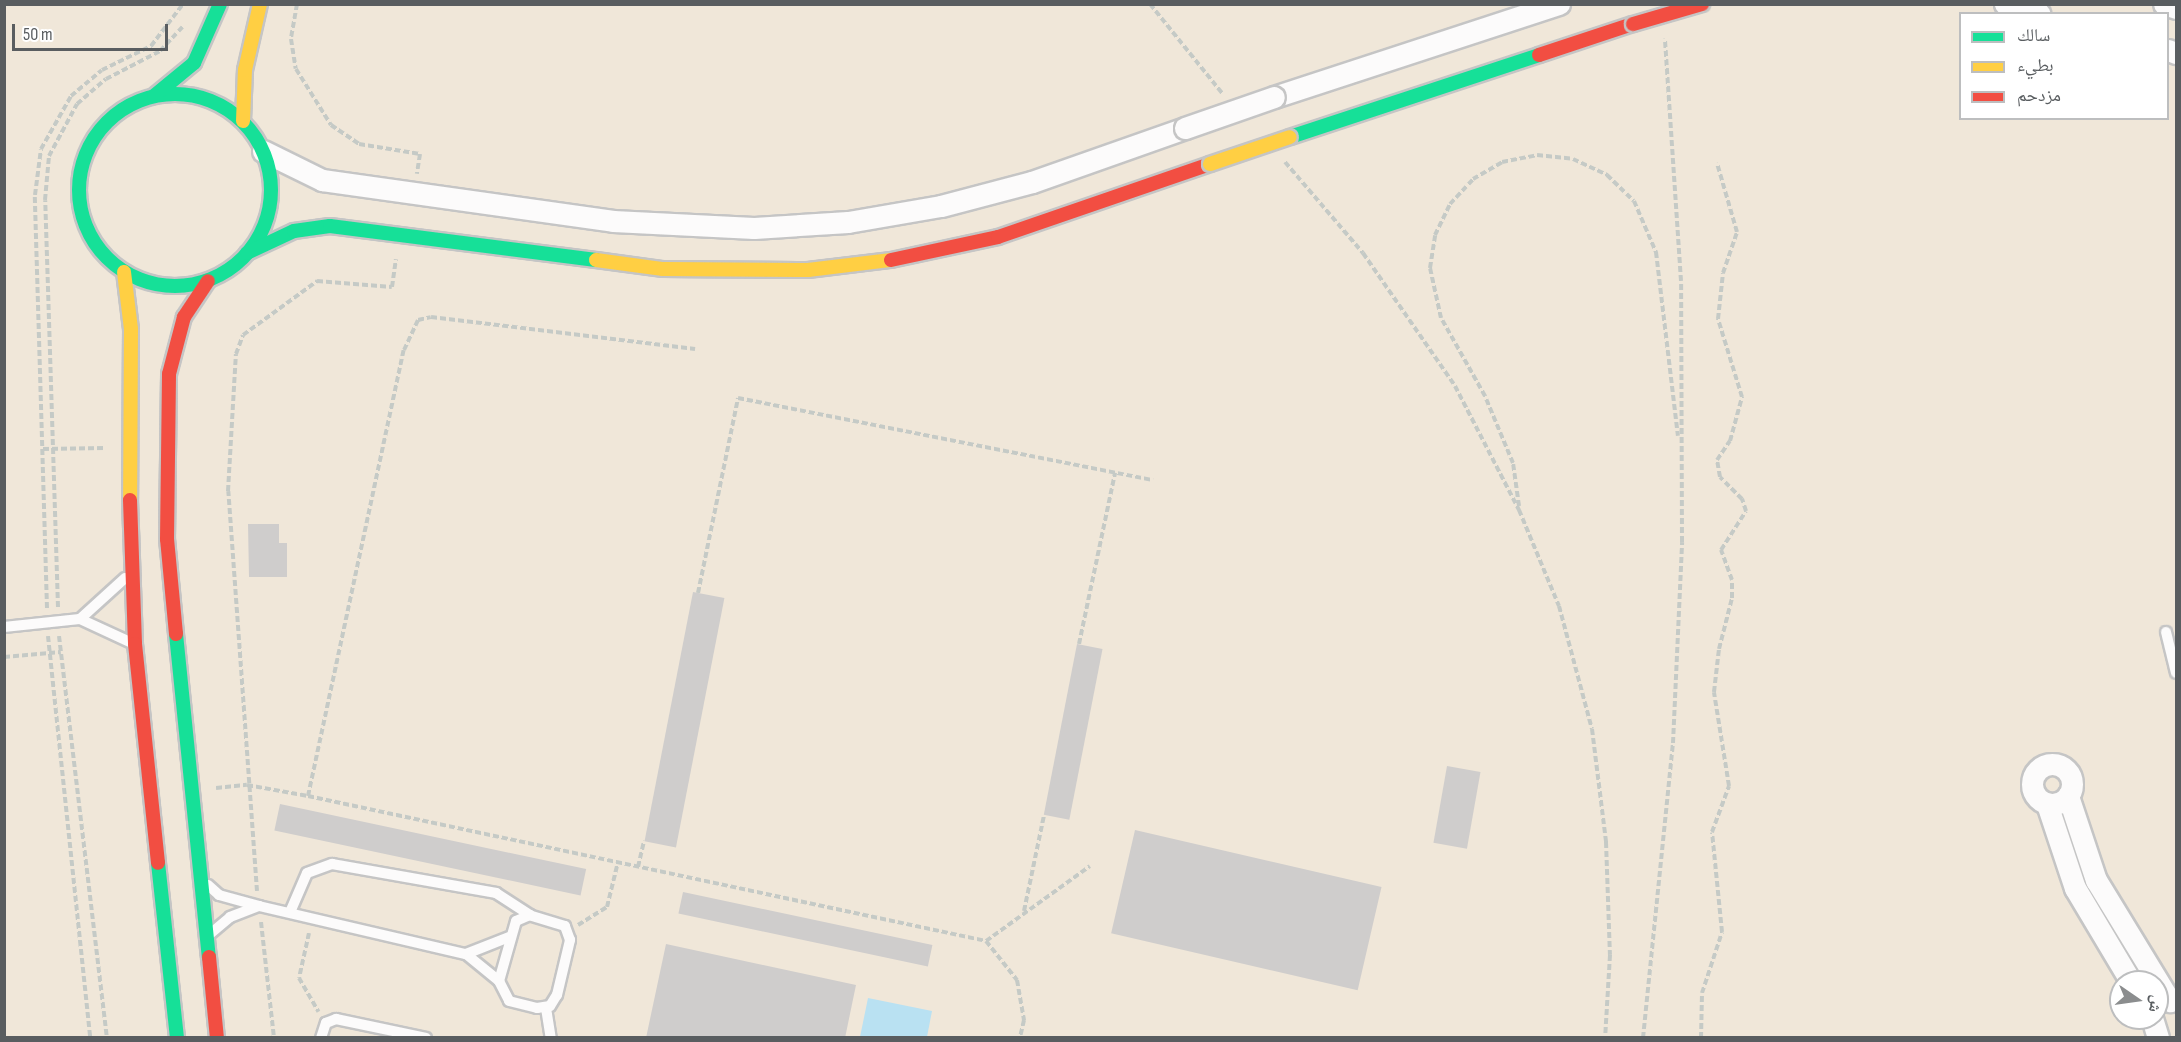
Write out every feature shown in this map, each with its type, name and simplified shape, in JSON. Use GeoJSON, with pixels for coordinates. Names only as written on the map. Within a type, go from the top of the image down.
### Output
{"type":"FeatureCollection","features":[{"type":"Feature","properties":{"kind":"main road"},"geometry":{"type":"LineString","coordinates":[[208,281],[165,286],[124,272],[89,233],[80,183],[88,149],[108,121],[154,96],[194,63],[220,4]]}},
{"type":"Feature","properties":{"kind":"main road"},"geometry":{"type":"LineString","coordinates":[[243,121],[245,70],[260,4]]}},
{"type":"Feature","properties":{"kind":"main road"},"geometry":{"type":"LineString","coordinates":[[217,1038],[167,539],[167,417],[176,336],[193,298],[208,281],[247,253],[277,237],[312,228],[399,234],[663,269],[808,270],[904,258],[998,237],[1290,137],[1633,24],[1702,4]]}},
{"type":"Feature","properties":{"kind":"main road"},"geometry":{"type":"LineString","coordinates":[[154,96],[201,97],[243,121],[263,151],[270,178],[269,210],[247,253]]}},
{"type":"Feature","properties":{"kind":"main road"},"geometry":{"type":"LineString","coordinates":[[124,272],[131,329],[128,447],[135,644],[177,1038]]}},
{"type":"Feature","properties":{"kind":"street"},"geometry":{"type":"LineString","coordinates":[[263,151],[322,180],[415,193],[660,225],[801,226],[895,215],[987,195],[1274,97],[1559,4]]}},
{"type":"Feature","properties":{"kind":"street"},"geometry":{"type":"LineString","coordinates":[[2005,4],[2033,12]]}},
{"type":"Feature","properties":{"kind":"street"},"geometry":{"type":"LineString","coordinates":[[2164,4],[2176,8]]}},
{"type":"Feature","properties":{"kind":"street"},"geometry":{"type":"LineString","coordinates":[[2124,970],[2075,888],[2047,804],[2031,787],[2041,767],[2064,768],[2072,781],[2068,796],[2096,880],[2148,970]]}},
{"type":"Feature","properties":{"kind":"street"},"geometry":{"type":"LineString","coordinates":[[2047,804],[2068,796]]}},
{"type":"Feature","properties":{"kind":"lane"},"geometry":{"type":"LineString","coordinates":[[80,619],[120,586],[132,567]]}},
{"type":"Feature","properties":{"kind":"lane"},"geometry":{"type":"LineString","coordinates":[[4,627],[80,619],[135,644]]}},
{"type":"Feature","properties":{"kind":"lane"},"geometry":{"type":"LineString","coordinates":[[2166,632],[2176,673]]}},
{"type":"Feature","properties":{"kind":"lane"},"geometry":{"type":"LineString","coordinates":[[291,910],[306,873],[332,864],[496,893],[530,915],[556,921],[567,930],[557,995],[546,1008],[551,1038]]}},
{"type":"Feature","properties":{"kind":"lane"},"geometry":{"type":"LineString","coordinates":[[200,878],[219,895],[259,906],[312,915],[466,954],[499,981],[509,1001],[546,1008]]}},
{"type":"Feature","properties":{"kind":"lane"},"geometry":{"type":"LineString","coordinates":[[207,937],[230,917],[259,906]]}},
{"type":"Feature","properties":{"kind":"lane"},"geometry":{"type":"LineString","coordinates":[[499,981],[509,937],[516,921],[530,915]]}},
{"type":"Feature","properties":{"kind":"lane"},"geometry":{"type":"LineString","coordinates":[[466,954],[509,937]]}},
{"type":"Feature","properties":{"kind":"lane"},"geometry":{"type":"LineString","coordinates":[[321,1038],[326,1023],[336,1019],[426,1038]]}},
{"type":"Feature","properties":{"kind":"lane"},"geometry":{"type":"LineString","coordinates":[[369,1038],[370,1025]]}},
{"type":"Feature","properties":{"kind":"path"},"geometry":{"type":"LineString","coordinates":[[107,1038],[61,652],[53,622],[43,449],[35,195],[41,149],[71,96],[102,70],[151,46],[183,4]]}},
{"type":"Feature","properties":{"kind":"path"},"geometry":{"type":"LineString","coordinates":[[297,4],[291,39],[296,69],[345,138],[420,154],[415,193]]}},
{"type":"Feature","properties":{"kind":"path"},"geometry":{"type":"LineString","coordinates":[[1150,4],[1229,101]]}},
{"type":"Feature","properties":{"kind":"path"},"geometry":{"type":"LineString","coordinates":[[90,1038],[48,653],[53,622],[53,449],[45,200],[49,156],[77,104],[106,80],[160,51],[188,17]]}},
{"type":"Feature","properties":{"kind":"path"},"geometry":{"type":"LineString","coordinates":[[1642,1038],[1673,743],[1682,542],[1681,281],[1665,28]]}},
{"type":"Feature","properties":{"kind":"path"},"geometry":{"type":"LineString","coordinates":[[1277,154],[1363,253],[1455,386],[1519,510],[1559,606],[1592,729],[1610,898],[1605,1038]]}},
{"type":"Feature","properties":{"kind":"path"},"geometry":{"type":"LineString","coordinates":[[1519,510],[1513,463],[1485,396],[1441,318],[1430,268],[1435,235],[1450,204],[1473,179],[1502,162],[1556,156],[1591,166],[1621,187],[1644,217],[1656,252],[1680,445]]}},
{"type":"Feature","properties":{"kind":"path"},"geometry":{"type":"LineString","coordinates":[[1701,1038],[1702,993],[1722,932],[1712,832],[1729,786],[1714,692],[1719,649],[1732,598],[1732,580],[1721,550],[1746,511],[1742,499],[1720,477],[1717,460],[1730,441],[1742,397],[1718,319],[1723,273],[1737,232],[1717,163]]}},
{"type":"Feature","properties":{"kind":"path"},"geometry":{"type":"LineString","coordinates":[[274,1038],[247,785],[228,491],[236,354],[243,335],[317,281],[392,287],[399,234]]}},
{"type":"Feature","properties":{"kind":"path"},"geometry":{"type":"LineString","coordinates":[[308,796],[405,351],[418,320],[431,317],[695,349]]}},
{"type":"Feature","properties":{"kind":"path"},"geometry":{"type":"LineString","coordinates":[[698,593],[738,398],[1153,480]]}},
{"type":"Feature","properties":{"kind":"path"},"geometry":{"type":"LineString","coordinates":[[43,449],[128,447]]}},
{"type":"Feature","properties":{"kind":"path"},"geometry":{"type":"LineString","coordinates":[[1079,644],[1115,472]]}},
{"type":"Feature","properties":{"kind":"path"},"geometry":{"type":"LineString","coordinates":[[4,657],[61,652]]}},
{"type":"Feature","properties":{"kind":"path"},"geometry":{"type":"LineString","coordinates":[[191,791],[247,785],[308,796],[986,941],[1017,980],[1024,1020],[1020,1038]]}},
{"type":"Feature","properties":{"kind":"path"},"geometry":{"type":"LineString","coordinates":[[1024,912],[1044,814]]}},
{"type":"Feature","properties":{"kind":"path"},"geometry":{"type":"LineString","coordinates":[[638,867],[644,841]]}},
{"type":"Feature","properties":{"kind":"path"},"geometry":{"type":"LineString","coordinates":[[567,930],[607,907],[618,862]]}},
{"type":"Feature","properties":{"kind":"path"},"geometry":{"type":"LineString","coordinates":[[986,941],[1090,866]]}},
{"type":"Feature","properties":{"kind":"path"},"geometry":{"type":"LineString","coordinates":[[312,915],[299,978],[326,1023]]}},
{"type":"Feature","properties":{"kind":"sand"},"geometry":{"type":"Polygon","coordinates":[[[5,5],[2176,5],[2176,1037],[5,1037],[5,5]]]}},
{"type":"Feature","properties":{"kind":"water"},"geometry":{"type":"Polygon","coordinates":[[[868,998],[932,1011],[927,1037],[860,1037],[868,998]]]}},
{"type":"Feature","properties":{"kind":"building"},"geometry":{"type":"Polygon","coordinates":[[[248,524],[279,524],[279,543],[287,543],[287,577],[249,577],[248,524]]]}},
{"type":"Feature","properties":{"kind":"building"},"geometry":{"type":"Polygon","coordinates":[[[693,592],[724,598],[676,847],[645,841],[693,592]]]}},
{"type":"Feature","properties":{"kind":"building"},"geometry":{"type":"Polygon","coordinates":[[[1077,644],[1103,649],[1069,820],[1044,815],[1077,644]]]}},
{"type":"Feature","properties":{"kind":"building"},"geometry":{"type":"Polygon","coordinates":[[[1447,766],[1480,772],[1467,849],[1433,843],[1447,766]]]}},
{"type":"Feature","properties":{"kind":"building"},"geometry":{"type":"Polygon","coordinates":[[[280,804],[586,869],[581,895],[274,830],[280,804]]]}},
{"type":"Feature","properties":{"kind":"building"},"geometry":{"type":"Polygon","coordinates":[[[1135,830],[1382,887],[1358,990],[1111,933],[1135,830]]]}},
{"type":"Feature","properties":{"kind":"building"},"geometry":{"type":"Polygon","coordinates":[[[683,892],[932,945],[928,967],[678,914],[683,892]]]}},
{"type":"Feature","properties":{"kind":"building"},"geometry":{"type":"Polygon","coordinates":[[[666,944],[856,985],[845,1038],[646,1038],[666,944]]]}},
{"type":"Feature","properties":{"kind":"traffic: fast"},"geometry":{"type":"LineString","coordinates":[[154,96],[194,63],[220,4]]}},
{"type":"Feature","properties":{"kind":"traffic: fast"},"geometry":{"type":"LineString","coordinates":[[1290,137],[1539,55]]}},
{"type":"Feature","properties":{"kind":"traffic: fast"},"geometry":{"type":"LineString","coordinates":[[166,94],[184,94],[212,101],[243,122],[264,153],[271,190],[264,227],[243,258],[212,279],[184,286],[166,286],[130,275],[101,251],[90,235],[83,218],[79,199],[79,181],[90,145],[114,116],[130,105],[147,98],[166,94]]}},
{"type":"Feature","properties":{"kind":"traffic: fast"},"geometry":{"type":"LineString","coordinates":[[247,253],[294,231],[330,226],[596,260]]}},
{"type":"Feature","properties":{"kind":"traffic: fast"},"geometry":{"type":"LineString","coordinates":[[176,634],[209,957]]}},
{"type":"Feature","properties":{"kind":"traffic: fast"},"geometry":{"type":"LineString","coordinates":[[158,863],[177,1038]]}},
{"type":"Feature","properties":{"kind":"traffic: slow"},"geometry":{"type":"LineString","coordinates":[[243,121],[245,70],[260,4]]}},
{"type":"Feature","properties":{"kind":"traffic: slow"},"geometry":{"type":"LineString","coordinates":[[1210,164],[1290,137]]}},
{"type":"Feature","properties":{"kind":"traffic: slow"},"geometry":{"type":"LineString","coordinates":[[596,260],[663,269],[808,270],[891,260]]}},
{"type":"Feature","properties":{"kind":"traffic: slow"},"geometry":{"type":"LineString","coordinates":[[124,272],[131,329],[130,500]]}},
{"type":"Feature","properties":{"kind":"traffic: jam"},"geometry":{"type":"LineString","coordinates":[[1633,24],[1702,4]]}},
{"type":"Feature","properties":{"kind":"traffic: jam"},"geometry":{"type":"LineString","coordinates":[[1539,55],[1633,24]]}},
{"type":"Feature","properties":{"kind":"traffic: jam"},"geometry":{"type":"LineString","coordinates":[[891,260],[998,237],[1210,164]]}},
{"type":"Feature","properties":{"kind":"traffic: jam"},"geometry":{"type":"LineString","coordinates":[[176,634],[167,539],[169,374],[184,317],[208,281]]}},
{"type":"Feature","properties":{"kind":"traffic: jam"},"geometry":{"type":"LineString","coordinates":[[130,500],[135,644],[158,863]]}},
{"type":"Feature","properties":{"kind":"traffic: jam"},"geometry":{"type":"LineString","coordinates":[[209,957],[217,1038]]}}]}
